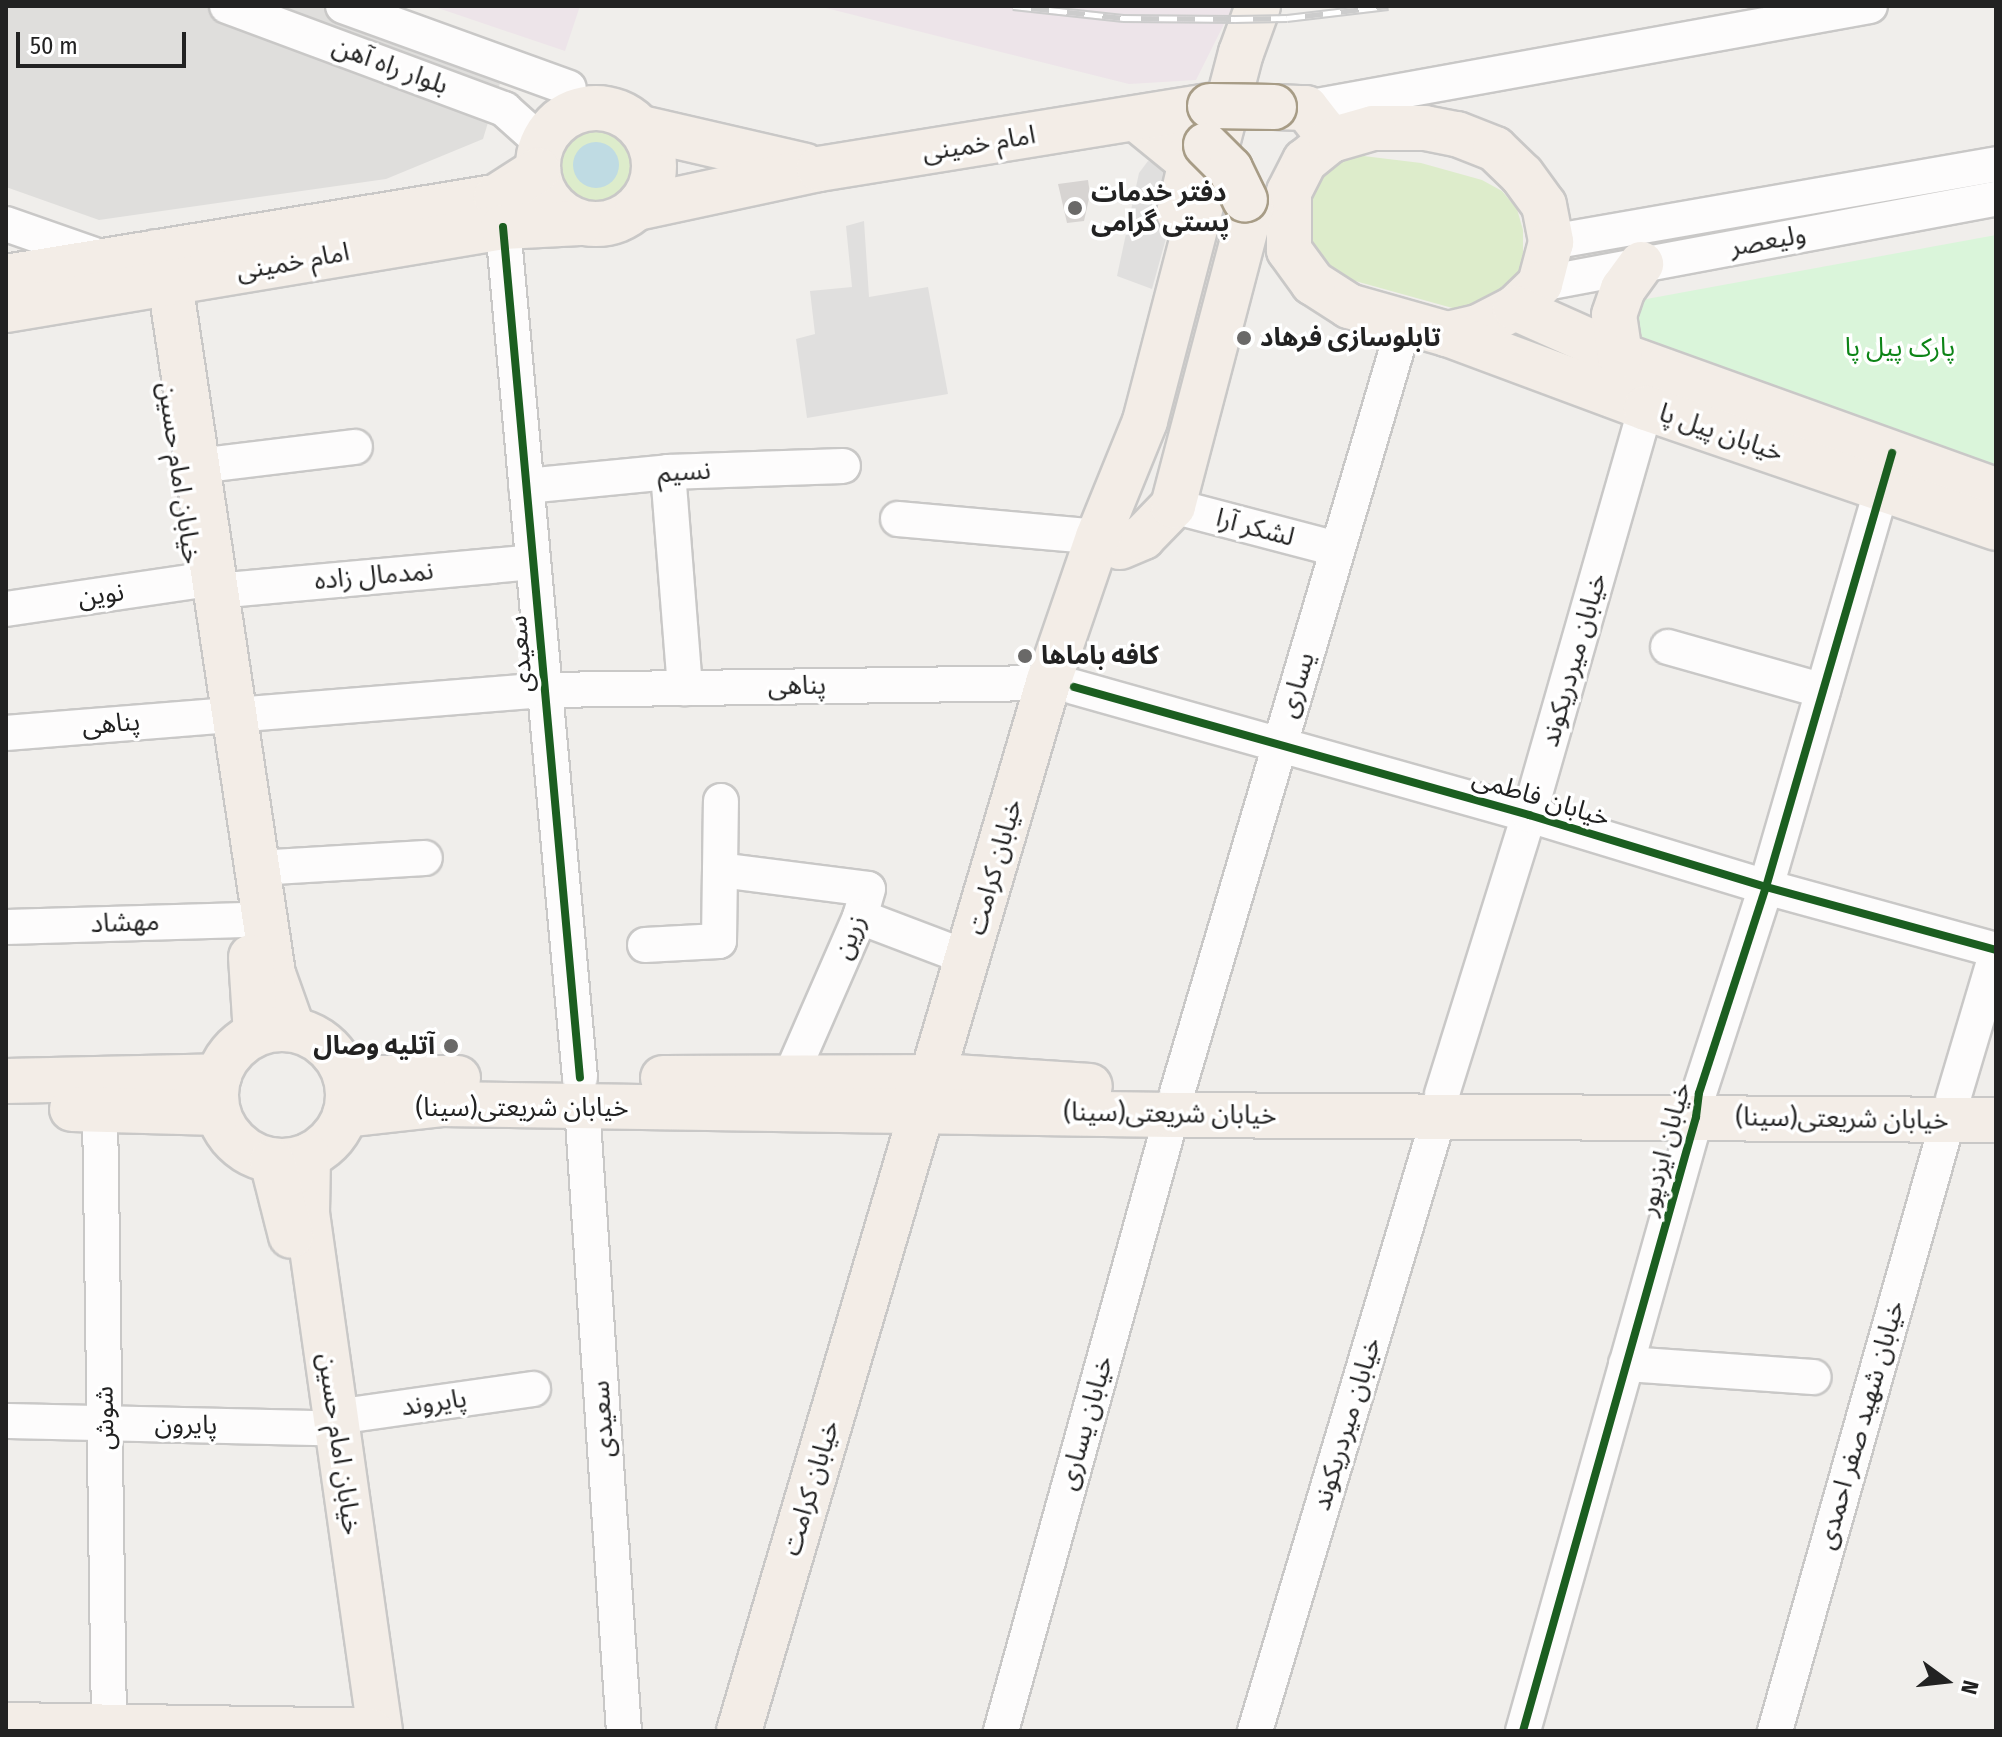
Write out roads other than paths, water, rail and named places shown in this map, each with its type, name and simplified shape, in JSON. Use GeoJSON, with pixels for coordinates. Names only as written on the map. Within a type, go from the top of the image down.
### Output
{"type":"FeatureCollection","features":[{"type":"Feature","properties":{"kind":"main road","name":"خیابان کرامت"},"geometry":{"type":"LineString","coordinates":[[762,1731],[939,1094],[968,958],[1109,542],[1145,421],[1241,53],[1258,6]]}},
{"type":"Feature","properties":{"kind":"main road","name":"خیابان کرامت"},"geometry":{"type":"LineString","coordinates":[[1109,542],[1167,431],[1263,57],[1280,6]]}},
{"type":"Feature","properties":{"kind":"main road"},"geometry":{"type":"LineString","coordinates":[[603,109],[624,114],[641,128],[651,147],[654,169],[649,190],[637,208],[618,220],[600,224],[580,223],[563,214],[545,195],[540,156],[556,123],[577,110],[603,109]]}},
{"type":"Feature","properties":{"kind":"main road"},"geometry":{"type":"LineString","coordinates":[[1289,250],[1289,192],[1305,161],[1304,118]]}},
{"type":"Feature","properties":{"kind":"main road"},"geometry":{"type":"LineString","coordinates":[[1304,118],[1373,128],[1425,128],[1457,134],[1495,149],[1522,175],[1544,205],[1551,242],[1528,296],[1478,327],[1447,334],[1404,325],[1349,306],[1313,283],[1289,250],[1248,204],[1208,125],[1304,118]]}},
{"type":"Feature","properties":{"kind":"main road"},"geometry":{"type":"LineString","coordinates":[[1138,120],[1178,151],[1189,170],[1109,477],[1109,542],[1143,537],[1173,506],[1248,204]]}},
{"type":"Feature","properties":{"kind":"main road","name":"امام خمینی"},"geometry":{"type":"LineString","coordinates":[[637,208],[819,169],[1138,120],[1179,127],[1208,125]]}},
{"type":"Feature","properties":{"kind":"main road","name":"امام خمینی"},"geometry":{"type":"LineString","coordinates":[[641,128],[819,169]]}},
{"type":"Feature","properties":{"kind":"main road","name":"امام خمینی"},"geometry":{"type":"LineString","coordinates":[[6,310],[496,197],[540,156]]}},
{"type":"Feature","properties":{"kind":"main road","name":"امام خمینی"},"geometry":{"type":"LineString","coordinates":[[6,277],[110,260],[159,274],[503,227],[580,223]]}},
{"type":"Feature","properties":{"kind":"main road"},"geometry":{"type":"LineString","coordinates":[[1620,355],[1614,315],[1623,289],[1641,264]]}},
{"type":"Feature","properties":{"kind":"main road","name":"خیابان امام حسین"},"geometry":{"type":"LineString","coordinates":[[159,274],[197,466],[206,586]]}},
{"type":"Feature","properties":{"kind":"main road","name":"خیابان امام حسین"},"geometry":{"type":"LineString","coordinates":[[159,274],[225,715],[244,920],[254,977],[275,1032]]}},
{"type":"Feature","properties":{"kind":"main road","name":"خیابان پیل پا"},"geometry":{"type":"LineString","coordinates":[[1528,296],[1620,355],[1887,471],[1996,528]]}},
{"type":"Feature","properties":{"kind":"main road","name":"خیابان پیل پا"},"geometry":{"type":"LineString","coordinates":[[1447,334],[1646,408],[1887,471],[1996,490]]}},
{"type":"Feature","properties":{"kind":"main road","name":"خیابان کرامت"},"geometry":{"type":"LineString","coordinates":[[739,1731],[939,1094],[1061,685]]}},
{"type":"Feature","properties":{"kind":"main road"},"geometry":{"type":"LineString","coordinates":[[225,715],[257,868],[273,974],[275,1032]]}},
{"type":"Feature","properties":{"kind":"main road"},"geometry":{"type":"LineString","coordinates":[[275,1032],[311,1036],[327,1046],[346,1097],[337,1132],[290,1159],[238,1145],[226,1130],[219,1094],[234,1051],[275,1032]]}},
{"type":"Feature","properties":{"kind":"main road","name":"خیابان شریعتی(سینا)"},"geometry":{"type":"LineString","coordinates":[[346,1097],[441,1104],[790,1077],[939,1094]]}},
{"type":"Feature","properties":{"kind":"main road"},"geometry":{"type":"LineString","coordinates":[[6,1081],[219,1094]]}},
{"type":"Feature","properties":{"kind":"main road","name":"خیابان شریعتی(سینا)"},"geometry":{"type":"LineString","coordinates":[[581,1092],[939,1094],[1175,1104],[1697,1105],[1950,1110],[1996,1120]]}},
{"type":"Feature","properties":{"kind":"main road"},"geometry":{"type":"LineString","coordinates":[[6,1108],[100,1110],[219,1094]]}},
{"type":"Feature","properties":{"kind":"main road","name":"خیابان شریعتی(سینا)"},"geometry":{"type":"LineString","coordinates":[[1950,1110],[1996,1100]]}},
{"type":"Feature","properties":{"kind":"main road","name":"خیابان امام حسین"},"geometry":{"type":"LineString","coordinates":[[290,1159],[288,1215],[380,1731]]}},
{"type":"Feature","properties":{"kind":"main road","name":"خیابان امام حسین"},"geometry":{"type":"LineString","coordinates":[[327,1422],[361,1731]]}},
{"type":"Feature","properties":{"kind":"main road"},"geometry":{"type":"LineString","coordinates":[[6,1725],[370,1731]]}},
{"type":"Feature","properties":{"kind":"street","name":"بلوار راه آهن"},"geometry":{"type":"LineString","coordinates":[[227,6],[504,109],[540,156]]}},
{"type":"Feature","properties":{"kind":"street","name":"بلوار راه آهن"},"geometry":{"type":"LineString","coordinates":[[343,6],[569,88]]}},
{"type":"Feature","properties":{"kind":"street"},"geometry":{"type":"LineString","coordinates":[[1304,118],[1870,6]]}},
{"type":"Feature","properties":{"kind":"street","name":"ولیعصر"},"geometry":{"type":"LineString","coordinates":[[1551,242],[1996,164]]}},
{"type":"Feature","properties":{"kind":"street","name":"ولیعصر"},"geometry":{"type":"LineString","coordinates":[[1528,296],[1641,264],[1996,199]]}},
{"type":"Feature","properties":{"kind":"street"},"geometry":{"type":"LineString","coordinates":[[6,224],[110,260]]}},
{"type":"Feature","properties":{"kind":"street","name":"سعیدی"},"geometry":{"type":"LineString","coordinates":[[503,227],[581,1092],[624,1731]]}},
{"type":"Feature","properties":{"kind":"street","name":"یساری"},"geometry":{"type":"LineString","coordinates":[[1175,1104],[1404,325]]}},
{"type":"Feature","properties":{"kind":"street","name":"خیابان میردریکوند"},"geometry":{"type":"LineString","coordinates":[[1255,1731],[1529,815],[1646,408]]}},
{"type":"Feature","properties":{"kind":"street"},"geometry":{"type":"LineString","coordinates":[[197,466],[355,447]]}},
{"type":"Feature","properties":{"kind":"street","name":"نسیم"},"geometry":{"type":"LineString","coordinates":[[526,486],[668,472],[843,466]]}},
{"type":"Feature","properties":{"kind":"street","name":"خیابان ایزدپور"},"geometry":{"type":"LineString","coordinates":[[1523,1731],[1697,1105],[1766,887],[1887,471]]}},
{"type":"Feature","properties":{"kind":"street"},"geometry":{"type":"LineString","coordinates":[[668,472],[685,688]]}},
{"type":"Feature","properties":{"kind":"street","name":"لشکر آرا"},"geometry":{"type":"LineString","coordinates":[[1173,506],[1337,549]]}},
{"type":"Feature","properties":{"kind":"street"},"geometry":{"type":"LineString","coordinates":[[898,519],[1109,542]]}},
{"type":"Feature","properties":{"kind":"street","name":"نمدمال زاده"},"geometry":{"type":"LineString","coordinates":[[206,586],[533,562]]}},
{"type":"Feature","properties":{"kind":"street","name":"نوین"},"geometry":{"type":"LineString","coordinates":[[6,609],[206,586]]}},
{"type":"Feature","properties":{"kind":"street"},"geometry":{"type":"LineString","coordinates":[[1668,647],[1823,691]]}},
{"type":"Feature","properties":{"kind":"street","name":"خیابان فاطمی"},"geometry":{"type":"LineString","coordinates":[[1061,685],[1279,743],[1996,952]]}},
{"type":"Feature","properties":{"kind":"street","name":"پناهی"},"geometry":{"type":"LineString","coordinates":[[6,733],[545,690],[1061,685]]}},
{"type":"Feature","properties":{"kind":"street"},"geometry":{"type":"LineString","coordinates":[[645,945],[719,941],[721,801]]}},
{"type":"Feature","properties":{"kind":"street"},"geometry":{"type":"LineString","coordinates":[[257,868],[425,858]]}},
{"type":"Feature","properties":{"kind":"street","name":"زرین"},"geometry":{"type":"LineString","coordinates":[[720,870],[868,889],[860,917],[790,1077]]}},
{"type":"Feature","properties":{"kind":"street"},"geometry":{"type":"LineString","coordinates":[[860,917],[968,958]]}},
{"type":"Feature","properties":{"kind":"street","name":"مهشاد"},"geometry":{"type":"LineString","coordinates":[[6,927],[244,920]]}},
{"type":"Feature","properties":{"kind":"street","name":"خیابان شهید صفر احمدی"},"geometry":{"type":"LineString","coordinates":[[1775,1731],[1996,952]]}},
{"type":"Feature","properties":{"kind":"street","name":"خیابان یساری"},"geometry":{"type":"LineString","coordinates":[[1001,1731],[1175,1104]]}},
{"type":"Feature","properties":{"kind":"street","name":"شوش"},"geometry":{"type":"LineString","coordinates":[[100,1110],[109,1726]]}},
{"type":"Feature","properties":{"kind":"street"},"geometry":{"type":"LineString","coordinates":[[1626,1364],[1814,1377]]}},
{"type":"Feature","properties":{"kind":"street","name":"پایروند"},"geometry":{"type":"LineString","coordinates":[[327,1422],[533,1389]]}},
{"type":"Feature","properties":{"kind":"street","name":"پایرون"},"geometry":{"type":"LineString","coordinates":[[6,1421],[327,1422]]}},
{"type":"Feature","properties":{"kind":"water"},"geometry":{"type":"Polygon","coordinates":[[[596,142],[612,149],[619,165],[612,181],[596,188],[580,181],[573,165],[580,149],[596,142]]]}},
{"type":"Feature","properties":{"kind":"railway"},"geometry":{"type":"LineString","coordinates":[[1013,6],[1123,18],[1235,19],[1287,18],[1388,6]]}},
{"type":"Feature","properties":{"kind":"place","name":"دفتر خدمات پستی گرامی"},"geometry":{"type":"Point","coordinates":[1075,208]}},
{"type":"Feature","properties":{"kind":"place","name":"تابلوسازی فرهاد"},"geometry":{"type":"Point","coordinates":[1244,338]}},
{"type":"Feature","properties":{"kind":"place","name":"کافه باماها"},"geometry":{"type":"Point","coordinates":[1025,656]}},
{"type":"Feature","properties":{"kind":"place","name":"آتلیه وصال"},"geometry":{"type":"Point","coordinates":[451,1046]}},
{"type":"Feature","properties":{"kind":"park label","name":"پارک پیل پا"},"geometry":{"type":"Point","coordinates":[1900,348]}}]}
